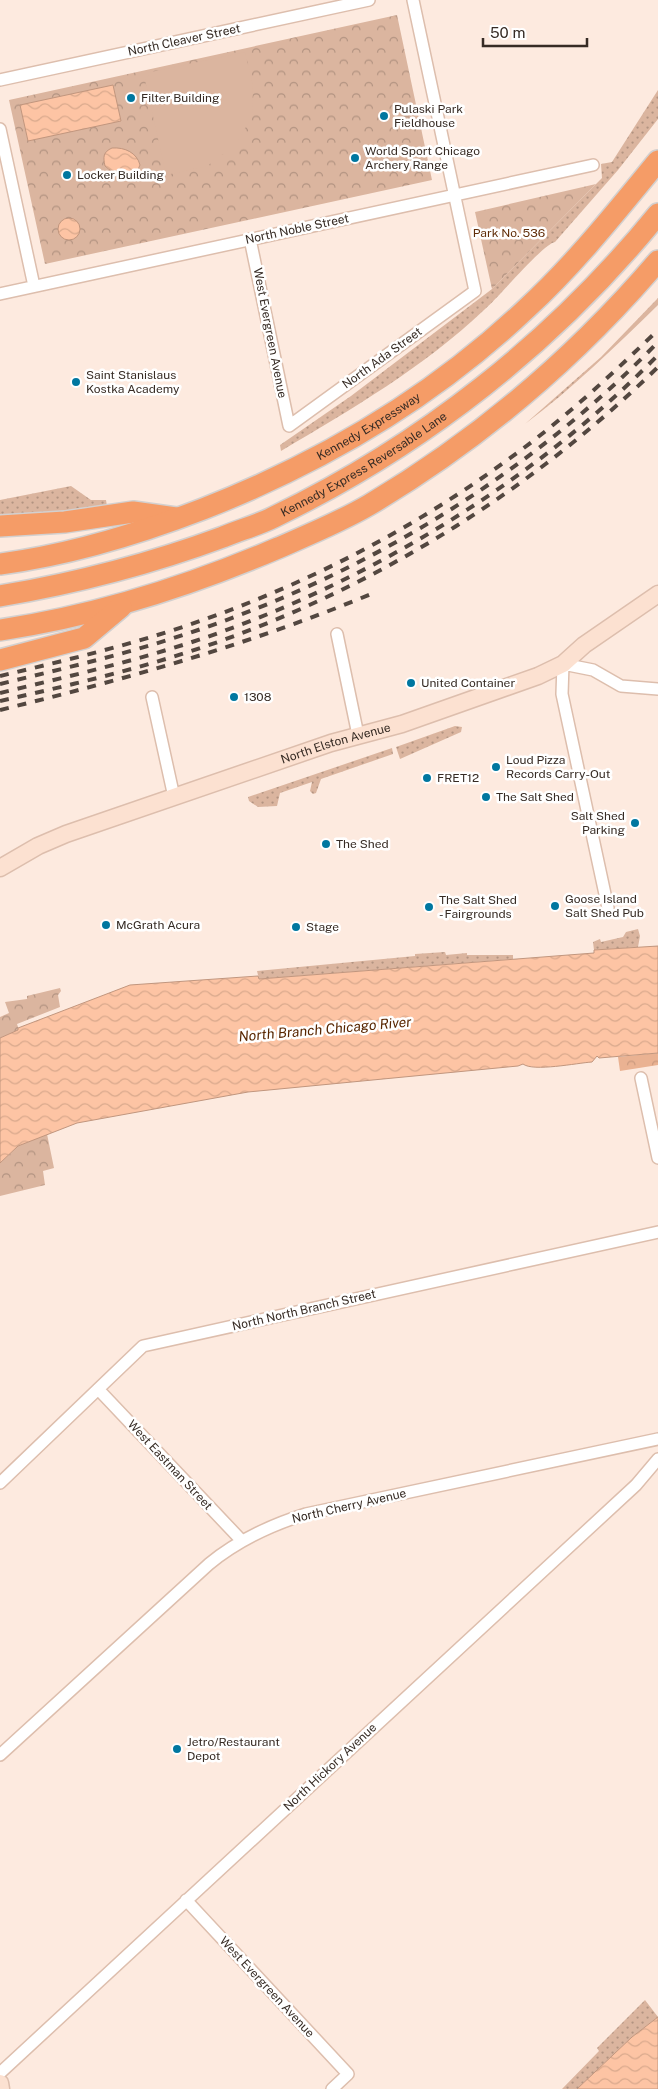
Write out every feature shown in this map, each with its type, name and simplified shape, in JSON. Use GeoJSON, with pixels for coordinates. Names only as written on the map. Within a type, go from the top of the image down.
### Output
{"type":"FeatureCollection","features":[{"type":"Feature","properties":{"kind":"highway","name":"Kennedy Expressway"},"geometry":{"type":"LineString","coordinates":[[0,564],[88,546],[140,532],[178,518],[255,488],[315,460],[395,413],[460,366],[527,309],[585,250],[658,161]]}},
{"type":"Feature","properties":{"kind":"highway","name":"Kennedy Express Reversable Lane"},"geometry":{"type":"LineString","coordinates":[[0,596],[79,581],[175,555],[272,518],[339,482],[404,444],[451,412],[533,346],[590,292],[658,214]]}},
{"type":"Feature","properties":{"kind":"highway"},"geometry":{"type":"LineString","coordinates":[[0,630],[59,621],[126,603],[242,563],[313,533],[376,500],[442,458],[528,391],[586,339],[658,261]]}},
{"type":"Feature","properties":{"kind":"highway"},"geometry":{"type":"LineString","coordinates":[[0,526],[65,522],[133,512],[178,518]]}},
{"type":"Feature","properties":{"kind":"highway"},"geometry":{"type":"LineString","coordinates":[[0,660],[84,638],[126,603]]}},
{"type":"Feature","properties":{"kind":"main road","name":"North Elston Avenue"},"geometry":{"type":"LineString","coordinates":[[0,868],[66,834],[358,735],[402,724],[480,698],[563,664],[584,646],[658,594]]}},
{"type":"Feature","properties":{"kind":"main road"},"geometry":{"type":"LineString","coordinates":[[0,2083],[1,2089]]}},
{"type":"Feature","properties":{"kind":"street","name":"North Cleaver Street"},"geometry":{"type":"LineString","coordinates":[[0,80],[368,0]]}},
{"type":"Feature","properties":{"kind":"street"},"geometry":{"type":"LineString","coordinates":[[413,0],[455,195]]}},
{"type":"Feature","properties":{"kind":"street"},"geometry":{"type":"LineString","coordinates":[[0,129],[34,286]]}},
{"type":"Feature","properties":{"kind":"street","name":"North Noble Street"},"geometry":{"type":"LineString","coordinates":[[0,294],[593,165]]}},
{"type":"Feature","properties":{"kind":"street","name":"North Ada Street"},"geometry":{"type":"LineString","coordinates":[[289,426],[475,291],[455,195]]}},
{"type":"Feature","properties":{"kind":"street","name":"West Evergreen Avenue"},"geometry":{"type":"LineString","coordinates":[[250,239],[289,426]]}},
{"type":"Feature","properties":{"kind":"street"},"geometry":{"type":"LineString","coordinates":[[337,634],[358,735]]}},
{"type":"Feature","properties":{"kind":"street"},"geometry":{"type":"LineString","coordinates":[[608,908],[562,694],[563,664],[593,670],[621,686],[658,689]]}},
{"type":"Feature","properties":{"kind":"street"},"geometry":{"type":"LineString","coordinates":[[152,697],[174,797]]}},
{"type":"Feature","properties":{"kind":"street"},"geometry":{"type":"LineString","coordinates":[[641,1078],[658,1158]]}},
{"type":"Feature","properties":{"kind":"street","name":"North North Branch Street"},"geometry":{"type":"LineString","coordinates":[[0,1483],[143,1346],[658,1232]]}},
{"type":"Feature","properties":{"kind":"street","name":"West Eastman Street"},"geometry":{"type":"LineString","coordinates":[[98,1389],[242,1541]]}},
{"type":"Feature","properties":{"kind":"street","name":"North Cherry Avenue"},"geometry":{"type":"LineString","coordinates":[[0,1756],[209,1564],[242,1541],[306,1514],[658,1439]]}},
{"type":"Feature","properties":{"kind":"street","name":"North Hickory Avenue"},"geometry":{"type":"LineString","coordinates":[[0,2073],[636,1486],[658,1459]]}},
{"type":"Feature","properties":{"kind":"street","name":"West Evergreen Avenue"},"geometry":{"type":"LineString","coordinates":[[186,1900],[348,2074],[332,2089]]}},
{"type":"Feature","properties":{"kind":"green space"},"geometry":{"type":"Polygon","coordinates":[[[397,15],[432,180],[45,264],[9,100],[397,15]]]}},
{"type":"Feature","properties":{"kind":"green space"},"geometry":{"type":"Polygon","coordinates":[[[245,52],[253,85],[252,117],[235,145],[207,166],[166,175],[145,80],[151,72],[245,52]]]}},
{"type":"Feature","properties":{"kind":"green space"},"geometry":{"type":"Polygon","coordinates":[[[658,90],[658,119],[618,170],[555,242],[549,245],[520,272],[491,304],[461,331],[412,369],[361,403],[281,451],[280,445],[351,396],[492,289],[602,178],[601,164],[612,162],[658,90]]]}},
{"type":"Feature","properties":{"kind":"green space","name":"Park No. 536"},"geometry":{"type":"Polygon","coordinates":[[[596,184],[492,289],[475,212],[596,184]]]}},
{"type":"Feature","properties":{"kind":"green space"},"geometry":{"type":"Polygon","coordinates":[[[658,298],[658,305],[610,352],[577,382],[525,424],[601,357],[658,298]]]}},
{"type":"Feature","properties":{"kind":"green space"},"geometry":{"type":"Polygon","coordinates":[[[71,486],[91,500],[106,500],[107,506],[80,512],[0,518],[0,500],[71,486]]]}},
{"type":"Feature","properties":{"kind":"green space"},"geometry":{"type":"Polygon","coordinates":[[[455,726],[462,727],[461,732],[400,759],[396,747],[455,726]]]}},
{"type":"Feature","properties":{"kind":"green space"},"geometry":{"type":"Polygon","coordinates":[[[392,748],[393,754],[321,779],[316,793],[313,794],[310,791],[312,782],[280,793],[277,806],[258,807],[249,801],[248,797],[392,748]]]}},
{"type":"Feature","properties":{"kind":"green space"},"geometry":{"type":"Polygon","coordinates":[[[638,929],[640,936],[638,947],[594,950],[593,942],[600,939],[601,942],[623,937],[626,932],[638,929]]]}},
{"type":"Feature","properties":{"kind":"green space"},"geometry":{"type":"Polygon","coordinates":[[[445,952],[446,955],[467,953],[467,955],[513,955],[513,959],[259,979],[257,971],[415,956],[415,954],[445,952]]]}},
{"type":"Feature","properties":{"kind":"green space"},"geometry":{"type":"Polygon","coordinates":[[[60,988],[61,991],[58,995],[60,1007],[17,1024],[19,1030],[0,1038],[0,1017],[9,1013],[5,1002],[27,999],[27,996],[60,988]]]}},
{"type":"Feature","properties":{"kind":"green space"},"geometry":{"type":"Polygon","coordinates":[[[658,1053],[658,1065],[620,1071],[618,1057],[658,1053]]]}},
{"type":"Feature","properties":{"kind":"green space"},"geometry":{"type":"Polygon","coordinates":[[[47,1134],[54,1168],[43,1171],[45,1185],[0,1196],[0,1163],[18,1146],[47,1134]]]}},
{"type":"Feature","properties":{"kind":"green space"},"geometry":{"type":"Polygon","coordinates":[[[645,2000],[658,2017],[632,2037],[577,2089],[562,2089],[599,2051],[597,2048],[645,2000]]]}},
{"type":"Feature","properties":{"kind":"water"},"geometry":{"type":"Polygon","coordinates":[[[113,85],[121,121],[28,141],[20,105],[113,85]]]}},
{"type":"Feature","properties":{"kind":"water"},"geometry":{"type":"Polygon","coordinates":[[[112,148],[126,150],[136,157],[140,165],[136,174],[119,174],[105,166],[104,155],[112,148]]]}},
{"type":"Feature","properties":{"kind":"water"},"geometry":{"type":"Polygon","coordinates":[[[69,218],[77,221],[80,229],[77,237],[69,240],[61,237],[58,229],[61,221],[69,218]]]}},
{"type":"Feature","properties":{"kind":"water","name":"North Branch Chicago River"},"geometry":{"type":"Polygon","coordinates":[[[658,946],[658,1053],[599,1058],[597,1056],[592,1062],[556,1066],[536,1067],[523,1064],[248,1092],[77,1123],[18,1146],[0,1163],[0,1038],[18,1030],[18,1028],[130,985],[258,976],[259,979],[594,953],[594,950],[658,946]]]}},
{"type":"Feature","properties":{"kind":"water"},"geometry":{"type":"Polygon","coordinates":[[[658,2017],[658,2089],[577,2089],[632,2037],[658,2017]]]}},
{"type":"Feature","properties":{"kind":"railway"},"geometry":{"type":"LineString","coordinates":[[0,676],[113,648],[198,622],[290,585],[380,541],[465,489],[546,431],[585,398],[658,330]]}},
{"type":"Feature","properties":{"kind":"railway"},"geometry":{"type":"LineString","coordinates":[[0,684],[115,655],[183,635],[249,612],[314,584],[377,553],[497,479],[554,436],[608,391],[658,342]]}},
{"type":"Feature","properties":{"kind":"railway"},"geometry":{"type":"LineString","coordinates":[[0,693],[131,660],[207,637],[269,614],[390,556],[449,522],[559,444],[610,401],[658,355]]}},
{"type":"Feature","properties":{"kind":"railway"},"geometry":{"type":"LineString","coordinates":[[0,701],[120,672],[179,655],[237,635],[352,585],[408,555],[461,523],[513,488],[564,450],[612,410],[658,367]]}},
{"type":"Feature","properties":{"kind":"railway"},"geometry":{"type":"LineString","coordinates":[[0,710],[141,673],[234,645],[371,594]]}},
{"type":"Feature","properties":{"kind":"place","name":"Filter Building"},"geometry":{"type":"Point","coordinates":[131,98]}},
{"type":"Feature","properties":{"kind":"place","name":"Pulaski Park Fieldhouse"},"geometry":{"type":"Point","coordinates":[384,116]}},
{"type":"Feature","properties":{"kind":"place","name":"World Sport Chicago Archery Range"},"geometry":{"type":"Point","coordinates":[355,158]}},
{"type":"Feature","properties":{"kind":"place","name":"Locker Building"},"geometry":{"type":"Point","coordinates":[67,175]}},
{"type":"Feature","properties":{"kind":"place","name":"Saint Stanislaus Kostka Academy"},"geometry":{"type":"Point","coordinates":[76,382]}},
{"type":"Feature","properties":{"kind":"place","name":"United Container"},"geometry":{"type":"Point","coordinates":[411,683]}},
{"type":"Feature","properties":{"kind":"place","name":"1308"},"geometry":{"type":"Point","coordinates":[234,697]}},
{"type":"Feature","properties":{"kind":"place","name":"Loud Pizza Records Carry-Out"},"geometry":{"type":"Point","coordinates":[496,767]}},
{"type":"Feature","properties":{"kind":"place","name":"FRET12"},"geometry":{"type":"Point","coordinates":[427,778]}},
{"type":"Feature","properties":{"kind":"place","name":"The Salt Shed"},"geometry":{"type":"Point","coordinates":[486,797]}},
{"type":"Feature","properties":{"kind":"place","name":"Salt Shed Parking"},"geometry":{"type":"Point","coordinates":[635,823]}},
{"type":"Feature","properties":{"kind":"place","name":"The Shed"},"geometry":{"type":"Point","coordinates":[326,844]}},
{"type":"Feature","properties":{"kind":"place","name":"Goose Island Salt Shed Pub"},"geometry":{"type":"Point","coordinates":[555,906]}},
{"type":"Feature","properties":{"kind":"place","name":"The Salt Shed - Fairgrounds"},"geometry":{"type":"Point","coordinates":[429,907]}},
{"type":"Feature","properties":{"kind":"place","name":"McGrath Acura"},"geometry":{"type":"Point","coordinates":[106,925]}},
{"type":"Feature","properties":{"kind":"place","name":"Stage"},"geometry":{"type":"Point","coordinates":[296,927]}},
{"type":"Feature","properties":{"kind":"place","name":"Jetro/Restaurant Depot"},"geometry":{"type":"Point","coordinates":[177,1749]}}]}
